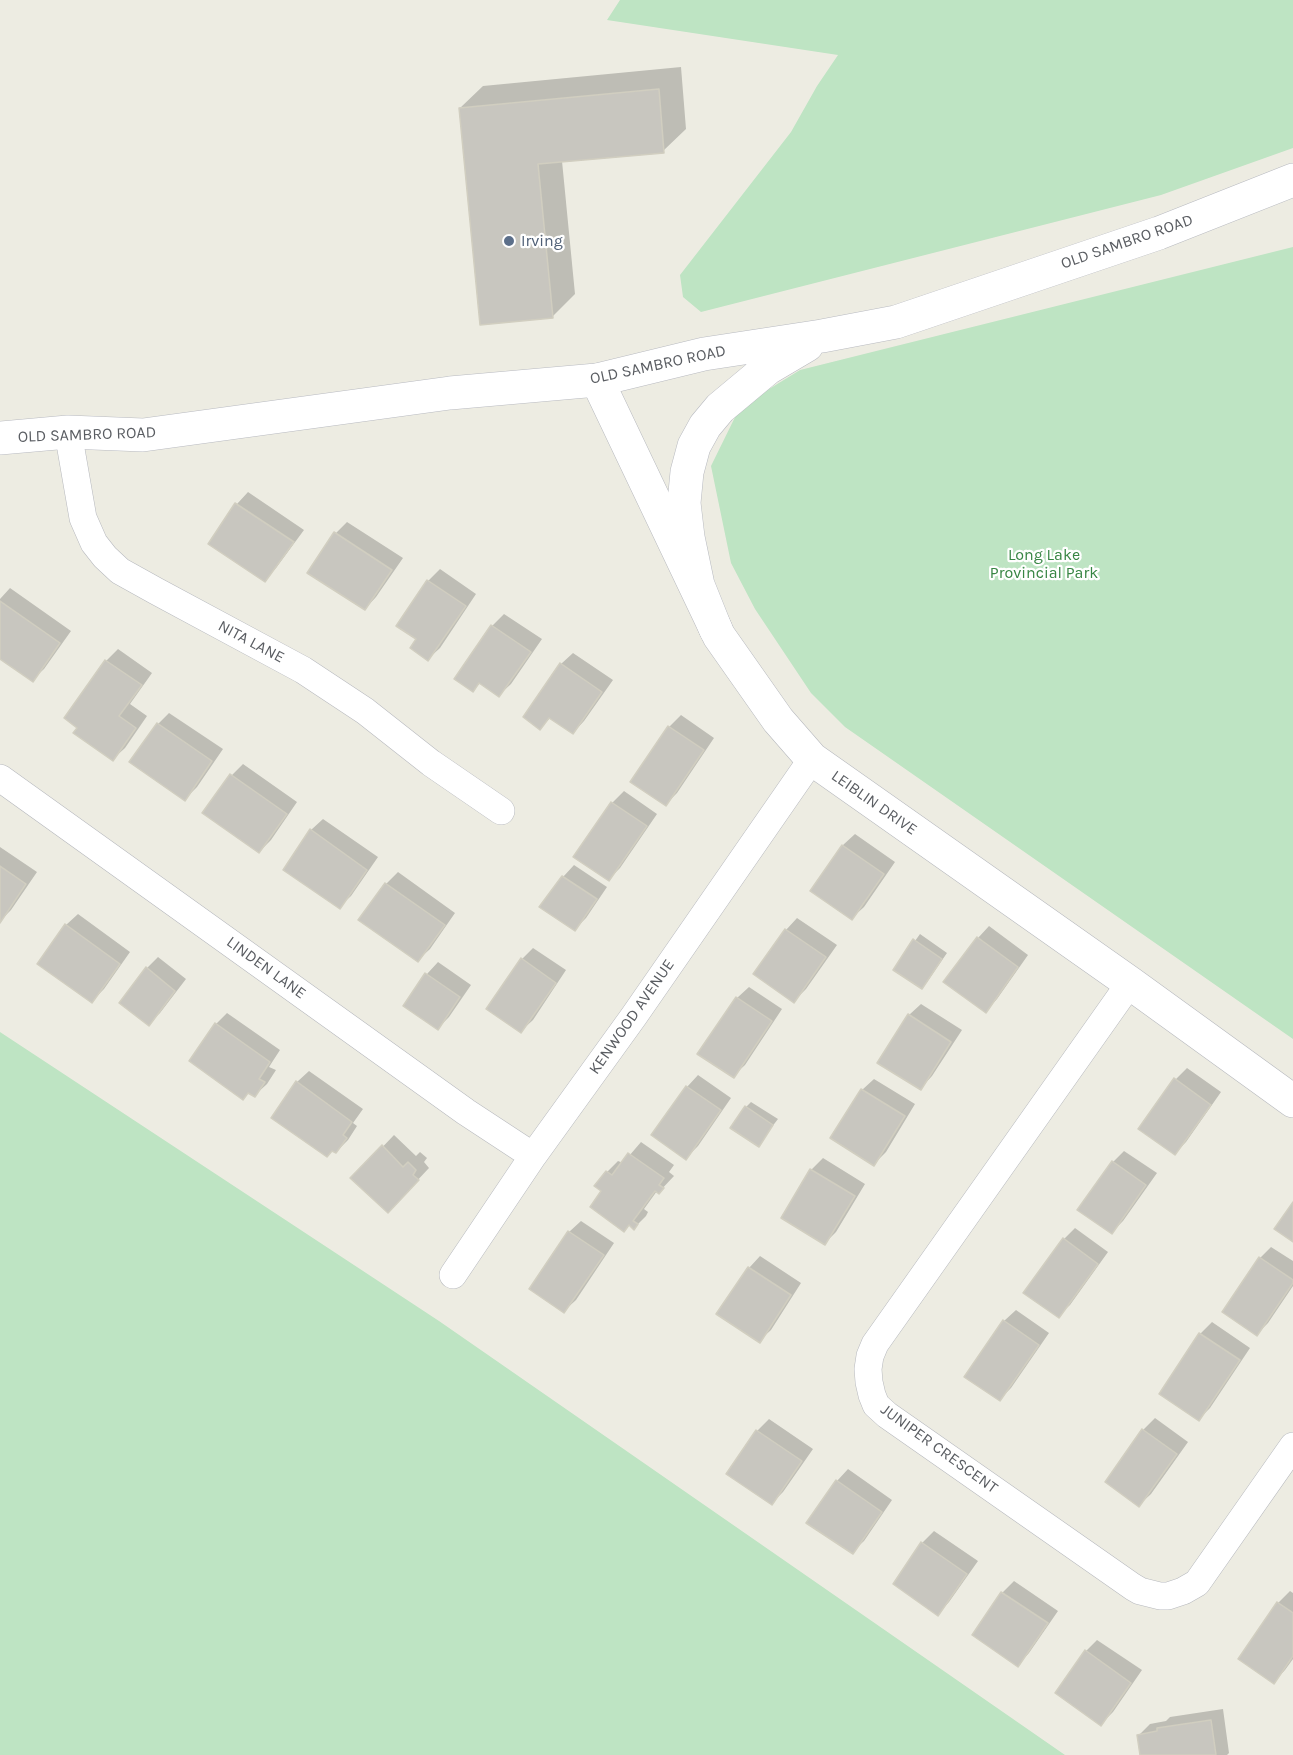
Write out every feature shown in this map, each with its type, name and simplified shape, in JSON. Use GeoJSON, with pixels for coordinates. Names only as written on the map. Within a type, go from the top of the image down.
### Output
{"type":"FeatureCollection","features":[{"type":"Feature","properties":{"kind":"main road","name":"OLD SAMBRO ROAD"},"geometry":{"type":"LineString","coordinates":[[0,438],[68,432],[143,435],[450,393],[597,380],[704,354],[896,322],[1159,233],[1293,180]]}},
{"type":"Feature","properties":{"kind":"main road"},"geometry":{"type":"LineString","coordinates":[[716,630],[698,585],[688,537],[684,502],[687,472],[694,446],[705,426],[720,408],[768,368],[822,336]]}},
{"type":"Feature","properties":{"kind":"main road","name":"LEIBLIN DRIVE"},"geometry":{"type":"LineString","coordinates":[[597,380],[716,630],[778,720],[812,759],[1293,1101]]}},
{"type":"Feature","properties":{"kind":"street","name":"NITA LANE"},"geometry":{"type":"LineString","coordinates":[[68,432],[83,518],[94,543],[120,571],[303,670],[365,711],[431,763],[501,811]]}},
{"type":"Feature","properties":{"kind":"street","name":"KENWOOD AVENUE"},"geometry":{"type":"LineString","coordinates":[[453,1275],[533,1156],[634,1016],[812,759]]}},
{"type":"Feature","properties":{"kind":"street","name":"LINDEN LANE"},"geometry":{"type":"LineString","coordinates":[[0,778],[456,1105],[533,1156]]}},
{"type":"Feature","properties":{"kind":"street","name":"JUNIPER CRESCENT"},"geometry":{"type":"LineString","coordinates":[[1130,983],[874,1344],[868,1369],[872,1395],[876,1405],[887,1415],[1133,1587],[1153,1595],[1176,1594],[1197,1583],[1293,1446]]}},
{"type":"Feature","properties":{"kind":"green space"},"geometry":{"type":"Polygon","coordinates":[[[620,0],[1293,0],[1293,148],[1161,195],[701,312],[683,297],[680,275],[791,132],[838,55],[607,20],[620,0]]]}},
{"type":"Feature","properties":{"kind":"green space","name":"Long Lake Provincial Park"},"geometry":{"type":"Polygon","coordinates":[[[1293,247],[1293,1039],[845,727],[811,693],[755,609],[731,563],[711,466],[740,407],[800,370],[1293,247]]]}},
{"type":"Feature","properties":{"kind":"green space"},"geometry":{"type":"Polygon","coordinates":[[[0,1032],[439,1321],[1065,1755],[0,1755],[0,1032]]]}},
{"type":"Feature","properties":{"kind":"building","name":"Irving"},"geometry":{"type":"Polygon","coordinates":[[[659,89],[664,153],[538,164],[553,318],[480,325],[459,108],[659,89]]]}},
{"type":"Feature","properties":{"kind":"building"},"geometry":{"type":"Polygon","coordinates":[[[235,503],[294,542],[265,582],[208,544],[235,503]]]}},
{"type":"Feature","properties":{"kind":"building"},"geometry":{"type":"Polygon","coordinates":[[[334,532],[392,570],[365,610],[307,573],[334,532]]]}},
{"type":"Feature","properties":{"kind":"building"},"geometry":{"type":"Polygon","coordinates":[[[427,580],[466,606],[428,661],[410,648],[416,639],[396,626],[427,580]]]}},
{"type":"Feature","properties":{"kind":"building"},"geometry":{"type":"Polygon","coordinates":[[[0,601],[60,643],[33,682],[0,659],[0,601]]]}},
{"type":"Feature","properties":{"kind":"building"},"geometry":{"type":"Polygon","coordinates":[[[491,625],[531,652],[499,697],[479,683],[473,692],[454,679],[491,625]]]}},
{"type":"Feature","properties":{"kind":"building"},"geometry":{"type":"Polygon","coordinates":[[[105,660],[142,685],[119,716],[136,728],[113,761],[73,733],[77,728],[64,718],[105,660]]]}},
{"type":"Feature","properties":{"kind":"building"},"geometry":{"type":"Polygon","coordinates":[[[560,663],[602,692],[573,734],[549,718],[540,730],[523,717],[560,663]]]}},
{"type":"Feature","properties":{"kind":"building"},"geometry":{"type":"Polygon","coordinates":[[[157,723],[212,761],[185,801],[129,762],[157,723]]]}},
{"type":"Feature","properties":{"kind":"building"},"geometry":{"type":"Polygon","coordinates":[[[668,726],[704,750],[666,806],[630,782],[668,726]]]}},
{"type":"Feature","properties":{"kind":"building"},"geometry":{"type":"Polygon","coordinates":[[[230,774],[287,814],[259,853],[202,813],[230,774]]]}},
{"type":"Feature","properties":{"kind":"building"},"geometry":{"type":"Polygon","coordinates":[[[611,802],[647,826],[609,881],[573,857],[611,802]]]}},
{"type":"Feature","properties":{"kind":"building"},"geometry":{"type":"Polygon","coordinates":[[[310,829],[367,870],[340,909],[283,870],[310,829]]]}},
{"type":"Feature","properties":{"kind":"building"},"geometry":{"type":"Polygon","coordinates":[[[842,845],[884,874],[852,920],[810,891],[842,845]]]}},
{"type":"Feature","properties":{"kind":"building"},"geometry":{"type":"Polygon","coordinates":[[[0,866],[26,884],[0,923],[0,866]]]}},
{"type":"Feature","properties":{"kind":"building"},"geometry":{"type":"Polygon","coordinates":[[[562,876],[597,899],[575,931],[539,907],[562,876]]]}},
{"type":"Feature","properties":{"kind":"building"},"geometry":{"type":"Polygon","coordinates":[[[385,883],[445,925],[418,962],[358,920],[385,883]]]}},
{"type":"Feature","properties":{"kind":"building"},"geometry":{"type":"Polygon","coordinates":[[[65,924],[120,964],[92,1003],[37,964],[65,924]]]}},
{"type":"Feature","properties":{"kind":"building"},"geometry":{"type":"Polygon","coordinates":[[[785,929],[826,957],[794,1003],[753,974],[785,929]]]}},
{"type":"Feature","properties":{"kind":"building"},"geometry":{"type":"Polygon","coordinates":[[[977,937],[1018,967],[986,1013],[943,982],[977,937]]]}},
{"type":"Feature","properties":{"kind":"building"},"geometry":{"type":"Polygon","coordinates":[[[913,939],[942,959],[922,989],[893,970],[913,939]]]}},
{"type":"Feature","properties":{"kind":"building"},"geometry":{"type":"Polygon","coordinates":[[[521,958],[556,983],[521,1033],[486,1009],[521,958]]]}},
{"type":"Feature","properties":{"kind":"building"},"geometry":{"type":"Polygon","coordinates":[[[146,967],[175,991],[149,1026],[119,1003],[146,967]]]}},
{"type":"Feature","properties":{"kind":"building"},"geometry":{"type":"Polygon","coordinates":[[[425,973],[460,997],[438,1030],[403,1006],[425,973]]]}},
{"type":"Feature","properties":{"kind":"building"},"geometry":{"type":"Polygon","coordinates":[[[736,997],[772,1021],[734,1078],[697,1054],[736,997]]]}},
{"type":"Feature","properties":{"kind":"building"},"geometry":{"type":"Polygon","coordinates":[[[908,1014],[951,1042],[921,1090],[877,1063],[908,1014]]]}},
{"type":"Feature","properties":{"kind":"building"},"geometry":{"type":"Polygon","coordinates":[[[215,1023],[270,1062],[259,1079],[265,1082],[255,1097],[248,1093],[243,1100],[189,1061],[215,1023]]]}},
{"type":"Feature","properties":{"kind":"building"},"geometry":{"type":"Polygon","coordinates":[[[1174,1078],[1211,1105],[1175,1155],[1138,1129],[1174,1078]]]}},
{"type":"Feature","properties":{"kind":"building"},"geometry":{"type":"Polygon","coordinates":[[[296,1081],[352,1122],[343,1135],[347,1138],[336,1153],[332,1151],[327,1157],[271,1118],[296,1081]]]}},
{"type":"Feature","properties":{"kind":"building"},"geometry":{"type":"Polygon","coordinates":[[[686,1086],[721,1110],[686,1160],[651,1135],[686,1086]]]}},
{"type":"Feature","properties":{"kind":"building"},"geometry":{"type":"Polygon","coordinates":[[[861,1089],[905,1116],[874,1166],[830,1138],[861,1089]]]}},
{"type":"Feature","properties":{"kind":"building"},"geometry":{"type":"Polygon","coordinates":[[[745,1106],[773,1125],[759,1147],[730,1128],[745,1106]]]}},
{"type":"Feature","properties":{"kind":"building"},"geometry":{"type":"Polygon","coordinates":[[[382,1145],[403,1167],[408,1162],[416,1170],[413,1175],[419,1180],[388,1213],[350,1178],[382,1145]]]}},
{"type":"Feature","properties":{"kind":"building"},"geometry":{"type":"Polygon","coordinates":[[[628,1153],[664,1178],[659,1185],[664,1188],[659,1194],[655,1191],[633,1221],[638,1224],[634,1230],[629,1225],[624,1232],[590,1207],[601,1191],[594,1186],[606,1171],[612,1175],[628,1153]]]}},
{"type":"Feature","properties":{"kind":"building"},"geometry":{"type":"Polygon","coordinates":[[[1112,1161],[1146,1185],[1112,1234],[1077,1210],[1112,1161]]]}},
{"type":"Feature","properties":{"kind":"building"},"geometry":{"type":"Polygon","coordinates":[[[810,1169],[855,1196],[825,1245],[781,1218],[810,1169]]]}},
{"type":"Feature","properties":{"kind":"building"},"geometry":{"type":"Polygon","coordinates":[[[1293,1202],[1293,1242],[1274,1229],[1293,1202]]]}},
{"type":"Feature","properties":{"kind":"building"},"geometry":{"type":"Polygon","coordinates":[[[568,1231],[604,1255],[564,1313],[529,1289],[568,1231]]]}},
{"type":"Feature","properties":{"kind":"building"},"geometry":{"type":"Polygon","coordinates":[[[1063,1238],[1098,1264],[1059,1318],[1023,1293],[1063,1238]]]}},
{"type":"Feature","properties":{"kind":"building"},"geometry":{"type":"Polygon","coordinates":[[[1259,1257],[1293,1280],[1293,1283],[1257,1336],[1222,1312],[1259,1257]]]}},
{"type":"Feature","properties":{"kind":"building"},"geometry":{"type":"Polygon","coordinates":[[[748,1267],[791,1295],[760,1343],[716,1314],[748,1267]]]}},
{"type":"Feature","properties":{"kind":"building"},"geometry":{"type":"Polygon","coordinates":[[[1003,1320],[1039,1345],[1000,1401],[964,1377],[1003,1320]]]}},
{"type":"Feature","properties":{"kind":"building"},"geometry":{"type":"Polygon","coordinates":[[[1199,1333],[1240,1360],[1199,1421],[1159,1394],[1199,1333]]]}},
{"type":"Feature","properties":{"kind":"building"},"geometry":{"type":"Polygon","coordinates":[[[1142,1429],[1177,1454],[1139,1507],[1105,1482],[1142,1429]]]}},
{"type":"Feature","properties":{"kind":"building"},"geometry":{"type":"Polygon","coordinates":[[[756,1430],[802,1461],[772,1505],[726,1474],[756,1430]]]}},
{"type":"Feature","properties":{"kind":"building"},"geometry":{"type":"Polygon","coordinates":[[[836,1480],[882,1512],[853,1554],[806,1523],[836,1480]]]}},
{"type":"Feature","properties":{"kind":"building"},"geometry":{"type":"Polygon","coordinates":[[[921,1542],[967,1574],[938,1616],[893,1584],[921,1542]]]}},
{"type":"Feature","properties":{"kind":"building"},"geometry":{"type":"Polygon","coordinates":[[[1001,1592],[1048,1623],[1018,1667],[972,1635],[1001,1592]]]}},
{"type":"Feature","properties":{"kind":"building"},"geometry":{"type":"Polygon","coordinates":[[[1277,1602],[1293,1613],[1293,1656],[1274,1684],[1238,1659],[1277,1602]]]}},
{"type":"Feature","properties":{"kind":"building"},"geometry":{"type":"Polygon","coordinates":[[[1085,1650],[1131,1683],[1101,1726],[1055,1693],[1085,1650]]]}},
{"type":"Feature","properties":{"kind":"building"},"geometry":{"type":"Polygon","coordinates":[[[1211,1720],[1216,1755],[1140,1755],[1137,1735],[1157,1731],[1157,1728],[1211,1720]]]}},
{"type":"Feature","properties":{"kind":"place","name":"Irving"},"geometry":{"type":"Point","coordinates":[509,241]}}]}
